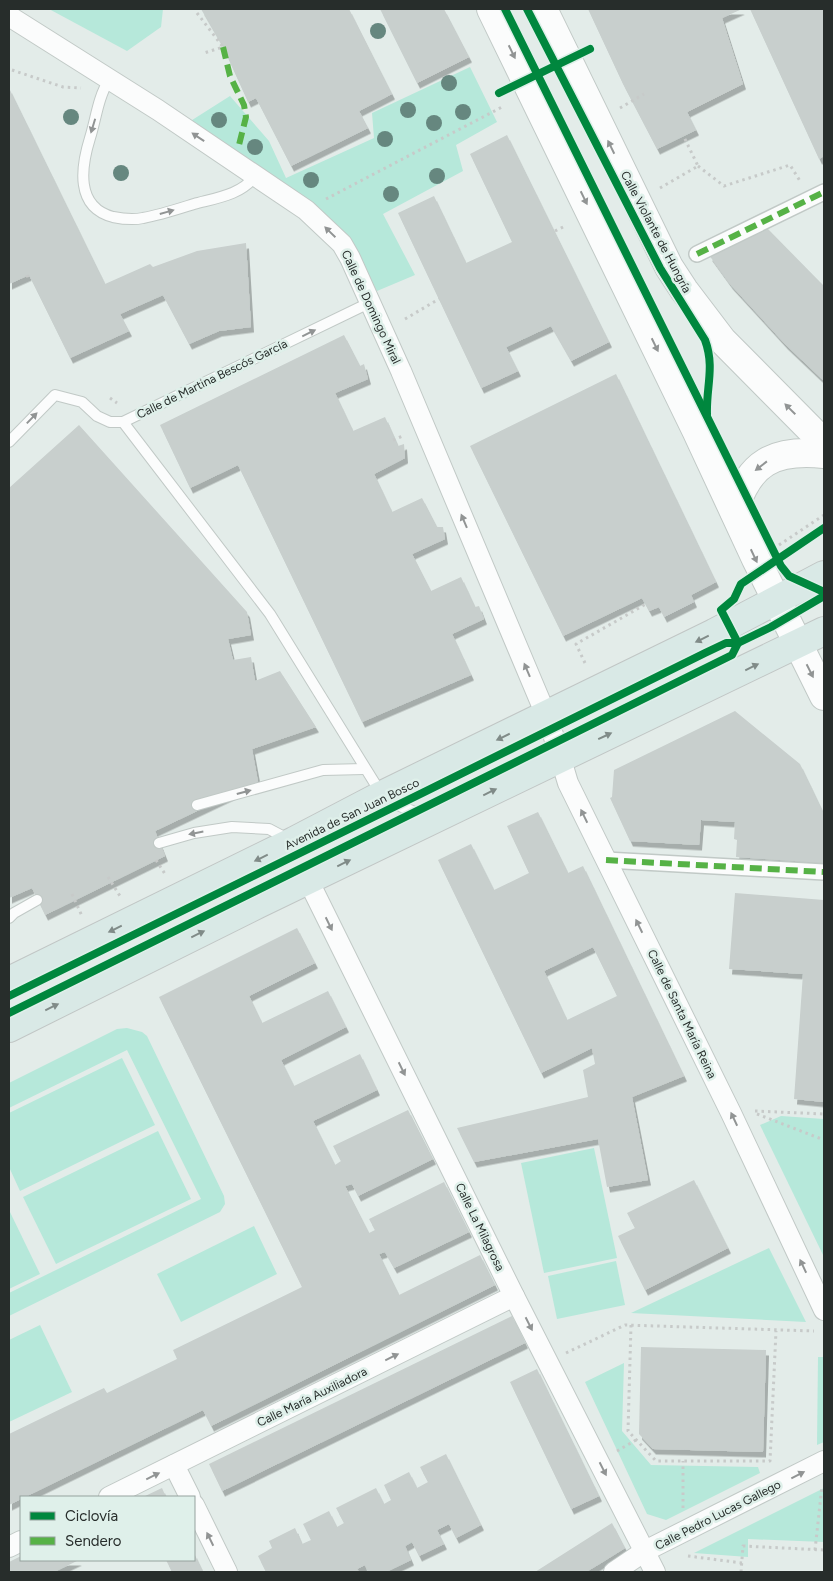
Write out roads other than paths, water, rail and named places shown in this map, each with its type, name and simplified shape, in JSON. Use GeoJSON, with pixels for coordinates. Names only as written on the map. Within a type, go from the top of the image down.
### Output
{"type":"FeatureCollection","features":[{"type":"Feature","properties":{"kind":"main road"},"geometry":{"type":"LineString","coordinates":[[491,9],[734,511],[770,565],[780,609],[824,696]]}},
{"type":"Feature","properties":{"kind":"main road","name":"Calle Violante de Hungría"},"geometry":{"type":"LineString","coordinates":[[543,9],[669,267],[722,340],[824,443]]}},
{"type":"Feature","properties":{"kind":"main road"},"geometry":{"type":"LineString","coordinates":[[734,511],[749,477],[765,463],[779,456],[799,453],[824,454]]}},
{"type":"Feature","properties":{"kind":"main road","name":"Avenida de San Juan Bosco"},"geometry":{"type":"LineString","coordinates":[[9,981],[294,841],[382,795],[729,626],[780,609],[824,574]]}},
{"type":"Feature","properties":{"kind":"main road"},"geometry":{"type":"LineString","coordinates":[[9,1028],[308,880],[824,631]]}},
{"type":"Feature","properties":{"kind":"street","name":"Calle de Domingo Miral"},"geometry":{"type":"LineString","coordinates":[[9,16],[99,83],[158,110],[306,210],[342,244],[401,371],[546,715]]}},
{"type":"Feature","properties":{"kind":"street"},"geometry":{"type":"LineString","coordinates":[[697,254],[818,195]]}},
{"type":"Feature","properties":{"kind":"street","name":"Calle de Santa María Reina"},"geometry":{"type":"LineString","coordinates":[[546,715],[568,783],[731,1113],[824,1310]]}},
{"type":"Feature","properties":{"kind":"street"},"geometry":{"type":"LineString","coordinates":[[606,860],[824,872]]}},
{"type":"Feature","properties":{"kind":"street","name":"Calle La Milagrosa"},"geometry":{"type":"LineString","coordinates":[[308,880],[514,1296],[655,1572]]}},
{"type":"Feature","properties":{"kind":"street","name":"Calle María Auxiliadora"},"geometry":{"type":"LineString","coordinates":[[111,1496],[514,1296]]}},
{"type":"Feature","properties":{"kind":"street"},"geometry":{"type":"LineString","coordinates":[[174,1465],[190,1496]]}},
{"type":"Feature","properties":{"kind":"street","name":"Calle Pedro Lucas Gallego"},"geometry":{"type":"LineString","coordinates":[[614,1572],[645,1551],[683,1532],[824,1470]]}},
{"type":"Feature","properties":{"kind":"street"},"geometry":{"type":"LineString","coordinates":[[195,1507],[227,1572]]}},
{"type":"Feature","properties":{"kind":"lane"},"geometry":{"type":"LineString","coordinates":[[99,83],[102,92],[100,104],[85,154],[83,172],[87,199],[103,214],[122,219],[143,219],[234,192],[249,184],[255,176]]}},
{"type":"Feature","properties":{"kind":"lane","name":"Calle de Martina Bescós García"},"geometry":{"type":"LineString","coordinates":[[9,442],[55,395],[82,402],[97,416],[110,422],[123,422],[370,303]]}},
{"type":"Feature","properties":{"kind":"lane"},"geometry":{"type":"LineString","coordinates":[[123,422],[270,614],[364,769],[382,795],[397,805],[434,819]]}},
{"type":"Feature","properties":{"kind":"lane"},"geometry":{"type":"LineString","coordinates":[[198,805],[323,770],[364,769]]}},
{"type":"Feature","properties":{"kind":"lane"},"geometry":{"type":"LineString","coordinates":[[160,843],[194,832],[232,827],[269,829],[294,841]]}},
{"type":"Feature","properties":{"kind":"lane"},"geometry":{"type":"LineString","coordinates":[[9,918],[14,912],[37,900]]}}]}
